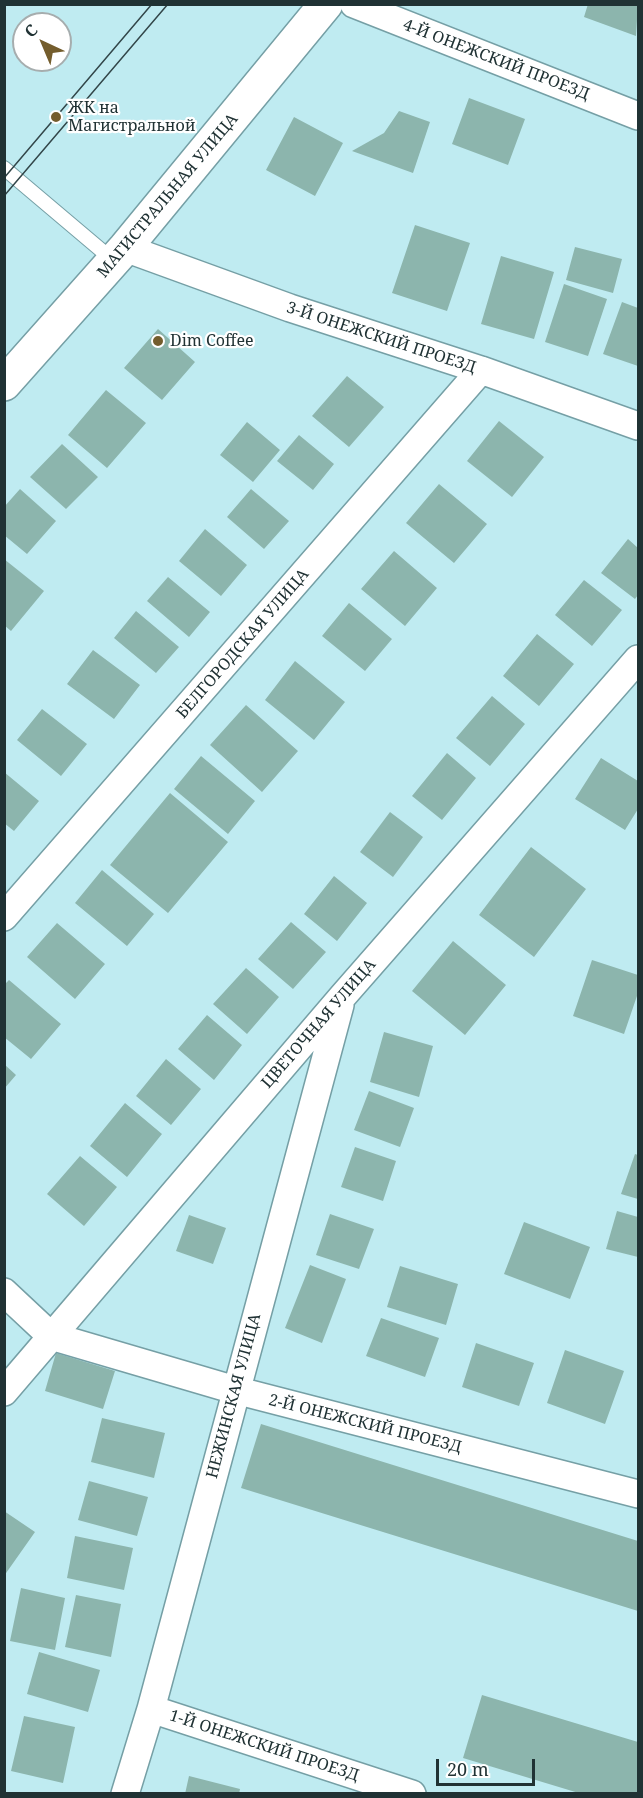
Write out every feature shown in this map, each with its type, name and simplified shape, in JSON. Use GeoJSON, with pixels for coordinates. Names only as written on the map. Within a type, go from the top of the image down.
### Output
{"type":"FeatureCollection","features":[{"type":"Feature","properties":{"kind":"street","name":"МАГИСТРАЛЬНАЯ УЛИЦА"},"geometry":{"type":"LineString","coordinates":[[4,384],[119,255],[326,4]]}},
{"type":"Feature","properties":{"kind":"street","name":"4-Й ОНЕЖСКИЙ ПРОЕЗД"},"geometry":{"type":"LineString","coordinates":[[354,4],[639,116]]}},
{"type":"Feature","properties":{"kind":"street","name":"3-Й ОНЕЖСКИЙ ПРОЕЗД"},"geometry":{"type":"LineString","coordinates":[[119,255],[481,370],[639,426]]}},
{"type":"Feature","properties":{"kind":"street","name":"БЕЛГОРОДСКАЯ УЛИЦА"},"geometry":{"type":"LineString","coordinates":[[4,917],[481,370]]}},
{"type":"Feature","properties":{"kind":"street","name":"ЦВЕТОЧНАЯ УЛИЦА"},"geometry":{"type":"LineString","coordinates":[[4,1392],[342,997],[639,659]]}},
{"type":"Feature","properties":{"kind":"street","name":"НЕЖИНСКАЯ УЛИЦА"},"geometry":{"type":"LineString","coordinates":[[125,1794],[151,1709],[342,997]]}},
{"type":"Feature","properties":{"kind":"street","name":"2-Й ОНЕЖСКИЙ ПРОЕЗД"},"geometry":{"type":"LineString","coordinates":[[4,1292],[51,1336],[235,1390],[637,1489]]}},
{"type":"Feature","properties":{"kind":"street","name":"1-Й ОНЕЖСКИЙ ПРОЕЗД"},"geometry":{"type":"LineString","coordinates":[[151,1709],[412,1794]]}},
{"type":"Feature","properties":{"kind":"lane"},"geometry":{"type":"LineString","coordinates":[[4,168],[119,255]]}},
{"type":"Feature","properties":{"kind":"building"},"geometry":{"type":"Polygon","coordinates":[[[588,4],[638,4],[636,36],[584,17],[588,4]]]}},
{"type":"Feature","properties":{"kind":"building"},"geometry":{"type":"Polygon","coordinates":[[[469,98],[525,119],[508,165],[452,144],[469,98]]]}},
{"type":"Feature","properties":{"kind":"building"},"geometry":{"type":"Polygon","coordinates":[[[399,111],[430,122],[413,173],[352,151],[384,133],[399,111]]]}},
{"type":"Feature","properties":{"kind":"building"},"geometry":{"type":"Polygon","coordinates":[[[294,117],[343,143],[315,196],[266,170],[294,117]]]}},
{"type":"Feature","properties":{"kind":"building"},"geometry":{"type":"Polygon","coordinates":[[[415,225],[470,243],[447,311],[392,293],[415,225]]]}},
{"type":"Feature","properties":{"kind":"building"},"geometry":{"type":"Polygon","coordinates":[[[575,247],[622,259],[613,293],[566,280],[575,247]]]}},
{"type":"Feature","properties":{"kind":"building"},"geometry":{"type":"Polygon","coordinates":[[[501,256],[554,272],[534,339],[481,324],[501,256]]]}},
{"type":"Feature","properties":{"kind":"building"},"geometry":{"type":"Polygon","coordinates":[[[564,284],[607,299],[588,356],[545,342],[564,284]]]}},
{"type":"Feature","properties":{"kind":"building"},"geometry":{"type":"Polygon","coordinates":[[[622,302],[638,308],[638,366],[603,354],[622,302]]]}},
{"type":"Feature","properties":{"kind":"building"},"geometry":{"type":"Polygon","coordinates":[[[158,329],[195,362],[162,400],[124,368],[158,329]]]}},
{"type":"Feature","properties":{"kind":"building"},"geometry":{"type":"Polygon","coordinates":[[[347,376],[384,407],[349,447],[312,416],[347,376]]]}},
{"type":"Feature","properties":{"kind":"building"},"geometry":{"type":"Polygon","coordinates":[[[106,390],[146,423],[107,468],[68,435],[106,390]]]}},
{"type":"Feature","properties":{"kind":"building"},"geometry":{"type":"Polygon","coordinates":[[[499,421],[544,457],[512,497],[467,461],[499,421]]]}},
{"type":"Feature","properties":{"kind":"building"},"geometry":{"type":"Polygon","coordinates":[[[247,422],[280,450],[253,482],[220,455],[247,422]]]}},
{"type":"Feature","properties":{"kind":"building"},"geometry":{"type":"Polygon","coordinates":[[[299,435],[334,464],[313,490],[277,461],[299,435]]]}},
{"type":"Feature","properties":{"kind":"building"},"geometry":{"type":"Polygon","coordinates":[[[62,444],[98,477],[66,509],[30,477],[62,444]]]}},
{"type":"Feature","properties":{"kind":"building"},"geometry":{"type":"Polygon","coordinates":[[[439,484],[487,524],[454,563],[406,523],[439,484]]]}},
{"type":"Feature","properties":{"kind":"building"},"geometry":{"type":"Polygon","coordinates":[[[20,489],[56,521],[27,554],[4,535],[4,507],[20,489]]]}},
{"type":"Feature","properties":{"kind":"building"},"geometry":{"type":"Polygon","coordinates":[[[251,489],[289,521],[264,549],[227,517],[251,489]]]}},
{"type":"Feature","properties":{"kind":"building"},"geometry":{"type":"Polygon","coordinates":[[[205,529],[247,565],[221,596],[179,561],[205,529]]]}},
{"type":"Feature","properties":{"kind":"building"},"geometry":{"type":"Polygon","coordinates":[[[628,539],[638,548],[638,595],[635,599],[601,573],[628,539]]]}},
{"type":"Feature","properties":{"kind":"building"},"geometry":{"type":"Polygon","coordinates":[[[394,551],[437,588],[405,626],[361,589],[394,551]]]}},
{"type":"Feature","properties":{"kind":"building"},"geometry":{"type":"Polygon","coordinates":[[[4,559],[44,591],[11,631],[4,625],[4,559]]]}},
{"type":"Feature","properties":{"kind":"building"},"geometry":{"type":"Polygon","coordinates":[[[168,577],[210,612],[189,637],[147,601],[168,577]]]}},
{"type":"Feature","properties":{"kind":"building"},"geometry":{"type":"Polygon","coordinates":[[[584,580],[622,610],[592,646],[555,615],[584,580]]]}},
{"type":"Feature","properties":{"kind":"building"},"geometry":{"type":"Polygon","coordinates":[[[349,603],[392,639],[365,671],[322,636],[349,603]]]}},
{"type":"Feature","properties":{"kind":"building"},"geometry":{"type":"Polygon","coordinates":[[[136,611],[179,647],[156,673],[114,638],[136,611]]]}},
{"type":"Feature","properties":{"kind":"building"},"geometry":{"type":"Polygon","coordinates":[[[537,634],[574,664],[539,706],[503,676],[537,634]]]}},
{"type":"Feature","properties":{"kind":"building"},"geometry":{"type":"Polygon","coordinates":[[[93,650],[140,685],[114,719],[67,684],[93,650]]]}},
{"type":"Feature","properties":{"kind":"building"},"geometry":{"type":"Polygon","coordinates":[[[295,661],[345,702],[314,740],[265,700],[295,661]]]}},
{"type":"Feature","properties":{"kind":"building"},"geometry":{"type":"Polygon","coordinates":[[[492,696],[525,724],[490,766],[456,738],[492,696]]]}},
{"type":"Feature","properties":{"kind":"building"},"geometry":{"type":"Polygon","coordinates":[[[246,705],[298,751],[262,792],[210,745],[246,705]]]}},
{"type":"Feature","properties":{"kind":"building"},"geometry":{"type":"Polygon","coordinates":[[[42,709],[87,744],[61,776],[17,740],[42,709]]]}},
{"type":"Feature","properties":{"kind":"building"},"geometry":{"type":"Polygon","coordinates":[[[447,753],[476,778],[442,820],[412,796],[447,753]]]}},
{"type":"Feature","properties":{"kind":"building"},"geometry":{"type":"Polygon","coordinates":[[[201,756],[255,801],[228,834],[174,789],[201,756]]]}},
{"type":"Feature","properties":{"kind":"building"},"geometry":{"type":"Polygon","coordinates":[[[601,758],[638,781],[638,809],[625,830],[575,799],[601,758]]]}},
{"type":"Feature","properties":{"kind":"building"},"geometry":{"type":"Polygon","coordinates":[[[4,772],[39,801],[14,831],[4,823],[4,772]]]}},
{"type":"Feature","properties":{"kind":"building"},"geometry":{"type":"Polygon","coordinates":[[[170,793],[228,842],[168,913],[110,865],[170,793]]]}},
{"type":"Feature","properties":{"kind":"building"},"geometry":{"type":"Polygon","coordinates":[[[390,812],[423,837],[393,877],[360,852],[390,812]]]}},
{"type":"Feature","properties":{"kind":"building"},"geometry":{"type":"Polygon","coordinates":[[[531,847],[586,889],[534,957],[479,915],[531,847]]]}},
{"type":"Feature","properties":{"kind":"building"},"geometry":{"type":"Polygon","coordinates":[[[102,870],[154,914],[127,946],[75,903],[102,870]]]}},
{"type":"Feature","properties":{"kind":"building"},"geometry":{"type":"Polygon","coordinates":[[[334,876],[367,903],[337,941],[304,914],[334,876]]]}},
{"type":"Feature","properties":{"kind":"building"},"geometry":{"type":"Polygon","coordinates":[[[291,922],[326,952],[293,989],[258,959],[291,922]]]}},
{"type":"Feature","properties":{"kind":"building"},"geometry":{"type":"Polygon","coordinates":[[[57,923],[105,964],[75,999],[27,957],[57,923]]]}},
{"type":"Feature","properties":{"kind":"building"},"geometry":{"type":"Polygon","coordinates":[[[453,941],[506,985],[465,1035],[412,991],[453,941]]]}},
{"type":"Feature","properties":{"kind":"building"},"geometry":{"type":"Polygon","coordinates":[[[592,960],[638,975],[638,993],[624,1034],[573,1016],[592,960]]]}},
{"type":"Feature","properties":{"kind":"building"},"geometry":{"type":"Polygon","coordinates":[[[246,968],[279,997],[247,1034],[213,1004],[246,968]]]}},
{"type":"Feature","properties":{"kind":"building"},"geometry":{"type":"Polygon","coordinates":[[[9,980],[61,1024],[31,1059],[4,1037],[4,985],[9,980]]]}},
{"type":"Feature","properties":{"kind":"building"},"geometry":{"type":"Polygon","coordinates":[[[207,1015],[242,1045],[214,1080],[178,1049],[207,1015]]]}},
{"type":"Feature","properties":{"kind":"building"},"geometry":{"type":"Polygon","coordinates":[[[384,1032],[433,1046],[419,1097],[370,1082],[384,1032]]]}},
{"type":"Feature","properties":{"kind":"building"},"geometry":{"type":"Polygon","coordinates":[[[166,1059],[201,1089],[171,1125],[136,1096],[166,1059]]]}},
{"type":"Feature","properties":{"kind":"building"},"geometry":{"type":"Polygon","coordinates":[[[4,1064],[16,1075],[4,1089],[4,1064]]]}},
{"type":"Feature","properties":{"kind":"building"},"geometry":{"type":"Polygon","coordinates":[[[369,1091],[414,1108],[400,1147],[354,1130],[369,1091]]]}},
{"type":"Feature","properties":{"kind":"building"},"geometry":{"type":"Polygon","coordinates":[[[125,1103],[162,1134],[127,1177],[90,1146],[125,1103]]]}},
{"type":"Feature","properties":{"kind":"building"},"geometry":{"type":"Polygon","coordinates":[[[355,1147],[396,1161],[383,1201],[341,1187],[355,1147]]]}},
{"type":"Feature","properties":{"kind":"building"},"geometry":{"type":"Polygon","coordinates":[[[635,1154],[638,1155],[638,1199],[621,1194],[635,1154]]]}},
{"type":"Feature","properties":{"kind":"building"},"geometry":{"type":"Polygon","coordinates":[[[80,1156],[117,1187],[84,1226],[47,1194],[80,1156]]]}},
{"type":"Feature","properties":{"kind":"building"},"geometry":{"type":"Polygon","coordinates":[[[617,1211],[638,1217],[638,1257],[606,1249],[617,1211]]]}},
{"type":"Feature","properties":{"kind":"building"},"geometry":{"type":"Polygon","coordinates":[[[330,1214],[374,1229],[359,1269],[316,1255],[330,1214]]]}},
{"type":"Feature","properties":{"kind":"building"},"geometry":{"type":"Polygon","coordinates":[[[189,1215],[226,1228],[213,1264],[176,1251],[189,1215]]]}},
{"type":"Feature","properties":{"kind":"building"},"geometry":{"type":"Polygon","coordinates":[[[524,1222],[590,1247],[570,1299],[504,1274],[524,1222]]]}},
{"type":"Feature","properties":{"kind":"building"},"geometry":{"type":"Polygon","coordinates":[[[310,1265],[346,1279],[322,1343],[285,1328],[310,1265]]]}},
{"type":"Feature","properties":{"kind":"building"},"geometry":{"type":"Polygon","coordinates":[[[400,1266],[458,1284],[446,1325],[387,1307],[400,1266]]]}},
{"type":"Feature","properties":{"kind":"building"},"geometry":{"type":"Polygon","coordinates":[[[381,1318],[439,1338],[425,1377],[366,1356],[381,1318]]]}},
{"type":"Feature","properties":{"kind":"building"},"geometry":{"type":"Polygon","coordinates":[[[476,1343],[534,1363],[519,1406],[462,1387],[476,1343]]]}},
{"type":"Feature","properties":{"kind":"building"},"geometry":{"type":"Polygon","coordinates":[[[565,1350],[624,1371],[605,1424],[547,1403],[565,1350]]]}},
{"type":"Feature","properties":{"kind":"building"},"geometry":{"type":"Polygon","coordinates":[[[56,1353],[115,1371],[103,1409],[45,1391],[56,1353]]]}},
{"type":"Feature","properties":{"kind":"building"},"geometry":{"type":"Polygon","coordinates":[[[102,1418],[165,1433],[154,1478],[91,1462],[102,1418]]]}},
{"type":"Feature","properties":{"kind":"building"},"geometry":{"type":"Polygon","coordinates":[[[261,1424],[638,1541],[638,1611],[241,1488],[261,1424]]]}},
{"type":"Feature","properties":{"kind":"building"},"geometry":{"type":"Polygon","coordinates":[[[89,1481],[148,1497],[137,1536],[78,1520],[89,1481]]]}},
{"type":"Feature","properties":{"kind":"building"},"geometry":{"type":"Polygon","coordinates":[[[4,1511],[35,1532],[4,1576],[4,1511]]]}},
{"type":"Feature","properties":{"kind":"building"},"geometry":{"type":"Polygon","coordinates":[[[75,1536],[133,1548],[124,1590],[67,1578],[75,1536]]]}},
{"type":"Feature","properties":{"kind":"building"},"geometry":{"type":"Polygon","coordinates":[[[21,1588],[65,1598],[55,1650],[10,1641],[21,1588]]]}},
{"type":"Feature","properties":{"kind":"building"},"geometry":{"type":"Polygon","coordinates":[[[76,1595],[121,1604],[111,1657],[65,1647],[76,1595]]]}},
{"type":"Feature","properties":{"kind":"building"},"geometry":{"type":"Polygon","coordinates":[[[39,1652],[100,1670],[88,1712],[27,1694],[39,1652]]]}},
{"type":"Feature","properties":{"kind":"building"},"geometry":{"type":"Polygon","coordinates":[[[482,1695],[638,1742],[638,1794],[582,1794],[463,1758],[482,1695]]]}},
{"type":"Feature","properties":{"kind":"building"},"geometry":{"type":"Polygon","coordinates":[[[24,1716],[75,1727],[63,1783],[11,1771],[24,1716]]]}},
{"type":"Feature","properties":{"kind":"building"},"geometry":{"type":"Polygon","coordinates":[[[189,1776],[240,1789],[239,1794],[185,1794],[189,1776]]]}},
{"type":"Feature","properties":{"kind":"tram line"},"geometry":{"type":"LineString","coordinates":[[4,178],[152,4]]}},
{"type":"Feature","properties":{"kind":"tram line"},"geometry":{"type":"LineString","coordinates":[[4,196],[168,4]]}},
{"type":"Feature","properties":{"kind":"place","name":"ЖК на Магистральной"},"geometry":{"type":"Point","coordinates":[56,117]}},
{"type":"Feature","properties":{"kind":"place","name":"Dim Coffee"},"geometry":{"type":"Point","coordinates":[158,341]}}]}
